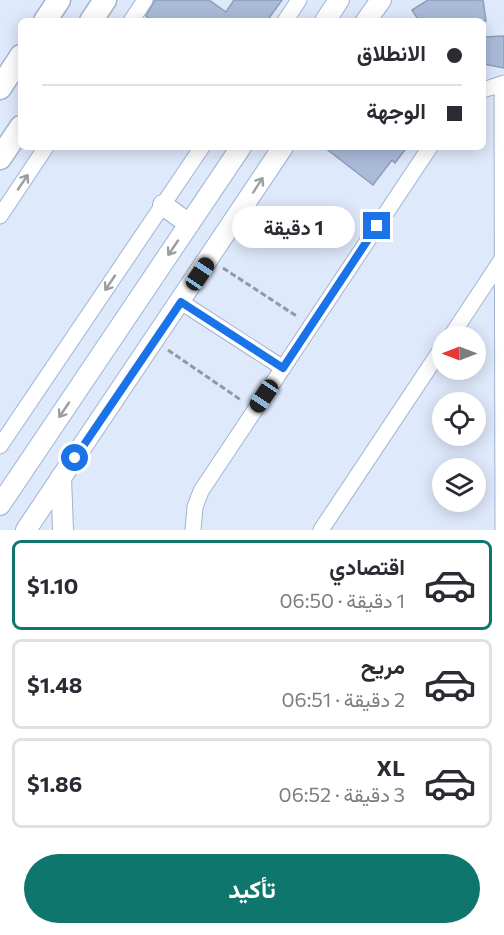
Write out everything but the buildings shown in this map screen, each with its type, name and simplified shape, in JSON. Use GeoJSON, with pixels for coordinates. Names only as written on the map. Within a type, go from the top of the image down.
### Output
{"type":"FeatureCollection","features":[{"type":"Feature","properties":{"kind":"main road"},"geometry":{"type":"LineString","coordinates":[[47,18],[59,0]]}},
{"type":"Feature","properties":{"kind":"main road"},"geometry":{"type":"LineString","coordinates":[[93,18],[105,0]]}},
{"type":"Feature","properties":{"kind":"main road"},"geometry":{"type":"LineString","coordinates":[[0,88],[18,61]]}},
{"type":"Feature","properties":{"kind":"main road"},"geometry":{"type":"LineString","coordinates":[[0,158],[18,131]]}},
{"type":"Feature","properties":{"kind":"street"},"geometry":{"type":"LineString","coordinates":[[133,18],[145,0]]}},
{"type":"Feature","properties":{"kind":"street"},"geometry":{"type":"LineString","coordinates":[[287,18],[299,0]]}},
{"type":"Feature","properties":{"kind":"street"},"geometry":{"type":"LineString","coordinates":[[368,18],[381,0]]}},
{"type":"Feature","properties":{"kind":"street"},"geometry":{"type":"LineString","coordinates":[[486,89],[503,84],[503,530]]}},
{"type":"Feature","properties":{"kind":"street"},"geometry":{"type":"LineString","coordinates":[[0,216],[44,150]]}},
{"type":"Feature","properties":{"kind":"street"},"geometry":{"type":"LineString","coordinates":[[0,446],[199,150]]}},
{"type":"Feature","properties":{"kind":"street"},"geometry":{"type":"LineString","coordinates":[[0,506],[239,150]]}},
{"type":"Feature","properties":{"kind":"street"},"geometry":{"type":"LineString","coordinates":[[26,530],[281,150]]}},
{"type":"Feature","properties":{"kind":"street"},"geometry":{"type":"LineString","coordinates":[[193,530],[195,507],[201,491],[428,150]]}},
{"type":"Feature","properties":{"kind":"street"},"geometry":{"type":"LineString","coordinates":[[163,205],[189,224]]}},
{"type":"Feature","properties":{"kind":"street"},"geometry":{"type":"LineString","coordinates":[[458,326],[502,258]]}},
{"type":"Feature","properties":{"kind":"street"},"geometry":{"type":"LineString","coordinates":[[181,302],[283,368]]}},
{"type":"Feature","properties":{"kind":"street"},"geometry":{"type":"LineString","coordinates":[[321,530],[432,363]]}},
{"type":"Feature","properties":{"kind":"street"},"geometry":{"type":"LineString","coordinates":[[61,477],[63,530]]}},
{"type":"Feature","properties":{"kind":"path"},"geometry":{"type":"LineString","coordinates":[[209,259],[311,326]]}},
{"type":"Feature","properties":{"kind":"path"},"geometry":{"type":"LineString","coordinates":[[154,341],[255,410]]}},
{"type":"Feature","properties":{"kind":"route"},"geometry":{"type":"LineString","coordinates":[[75,458],[181,302],[283,368],[377,226]]}}]}
